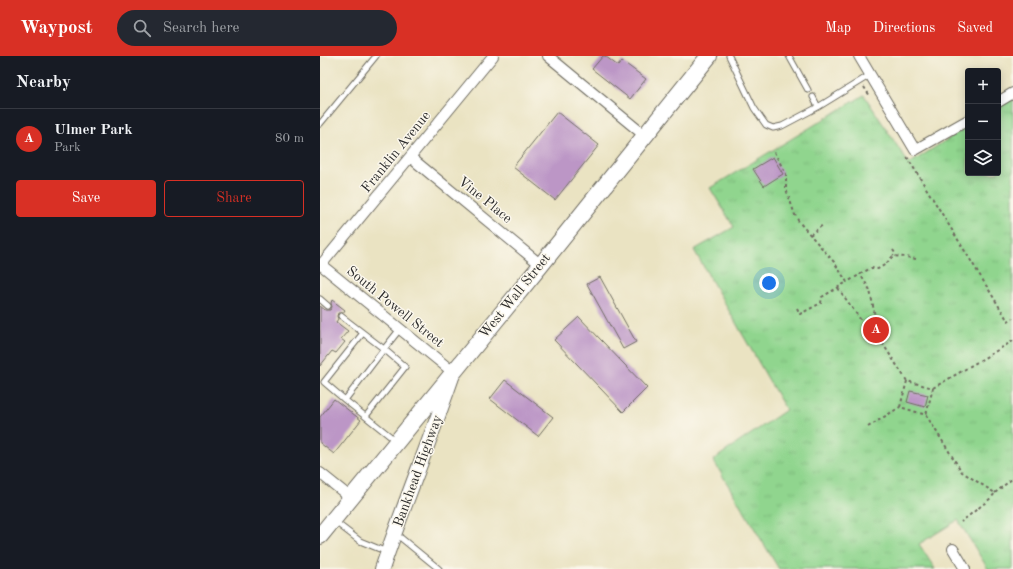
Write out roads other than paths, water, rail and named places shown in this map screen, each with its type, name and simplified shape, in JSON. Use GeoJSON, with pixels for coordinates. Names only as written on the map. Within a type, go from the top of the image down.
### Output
{"type":"FeatureCollection","features":[{"type":"Feature","properties":{"kind":"main road","name":"West Wall Street"},"geometry":{"type":"LineString","coordinates":[[320,536],[709,56]]}},
{"type":"Feature","properties":{"kind":"street","name":"Franklin Avenue"},"geometry":{"type":"LineString","coordinates":[[321,264],[492,56]]}},
{"type":"Feature","properties":{"kind":"street"},"geometry":{"type":"LineString","coordinates":[[548,56],[644,135]]}},
{"type":"Feature","properties":{"kind":"street"},"geometry":{"type":"LineString","coordinates":[[859,56],[915,150],[965,122]]}},
{"type":"Feature","properties":{"kind":"street"},"geometry":{"type":"LineString","coordinates":[[1001,100],[1013,93]]}},
{"type":"Feature","properties":{"kind":"street","name":"Vine Place"},"geometry":{"type":"LineString","coordinates":[[410,157],[541,264]]}},
{"type":"Feature","properties":{"kind":"street","name":"South Powell Street"},"geometry":{"type":"LineString","coordinates":[[321,264],[453,372]]}},
{"type":"Feature","properties":{"kind":"street","name":"Bankhead Highway"},"geometry":{"type":"LineString","coordinates":[[382,569],[433,432],[453,372]]}},
{"type":"Feature","properties":{"kind":"street"},"geometry":{"type":"LineString","coordinates":[[320,473],[351,498]]}},
{"type":"Feature","properties":{"kind":"street"},"geometry":{"type":"LineString","coordinates":[[953,549],[965,569]]}},
{"type":"Feature","properties":{"kind":"lane"},"geometry":{"type":"LineString","coordinates":[[320,124],[376,56]]}},
{"type":"Feature","properties":{"kind":"lane"},"geometry":{"type":"LineString","coordinates":[[729,56],[754,108],[766,125],[773,128],[782,126],[818,107],[870,75]]}},
{"type":"Feature","properties":{"kind":"lane"},"geometry":{"type":"LineString","coordinates":[[790,56],[808,90]]}},
{"type":"Feature","properties":{"kind":"lane"},"geometry":{"type":"LineString","coordinates":[[812,97],[818,107]]}},
{"type":"Feature","properties":{"kind":"lane"},"geometry":{"type":"LineString","coordinates":[[320,299],[328,306]]}},
{"type":"Feature","properties":{"kind":"lane"},"geometry":{"type":"LineString","coordinates":[[341,316],[405,367],[366,416]]}},
{"type":"Feature","properties":{"kind":"lane"},"geometry":{"type":"LineString","coordinates":[[345,400],[400,329]]}},
{"type":"Feature","properties":{"kind":"lane"},"geometry":{"type":"LineString","coordinates":[[363,333],[322,381],[397,441]]}},
{"type":"Feature","properties":{"kind":"lane"},"geometry":{"type":"LineString","coordinates":[[333,520],[360,541],[388,553]]}},
{"type":"Feature","properties":{"kind":"lane"},"geometry":{"type":"LineString","coordinates":[[394,537],[401,538],[439,569]]}},
{"type":"Feature","properties":{"kind":"place","name":"Ulmer Park"},"geometry":{"type":"Point","coordinates":[876,330]}}]}
